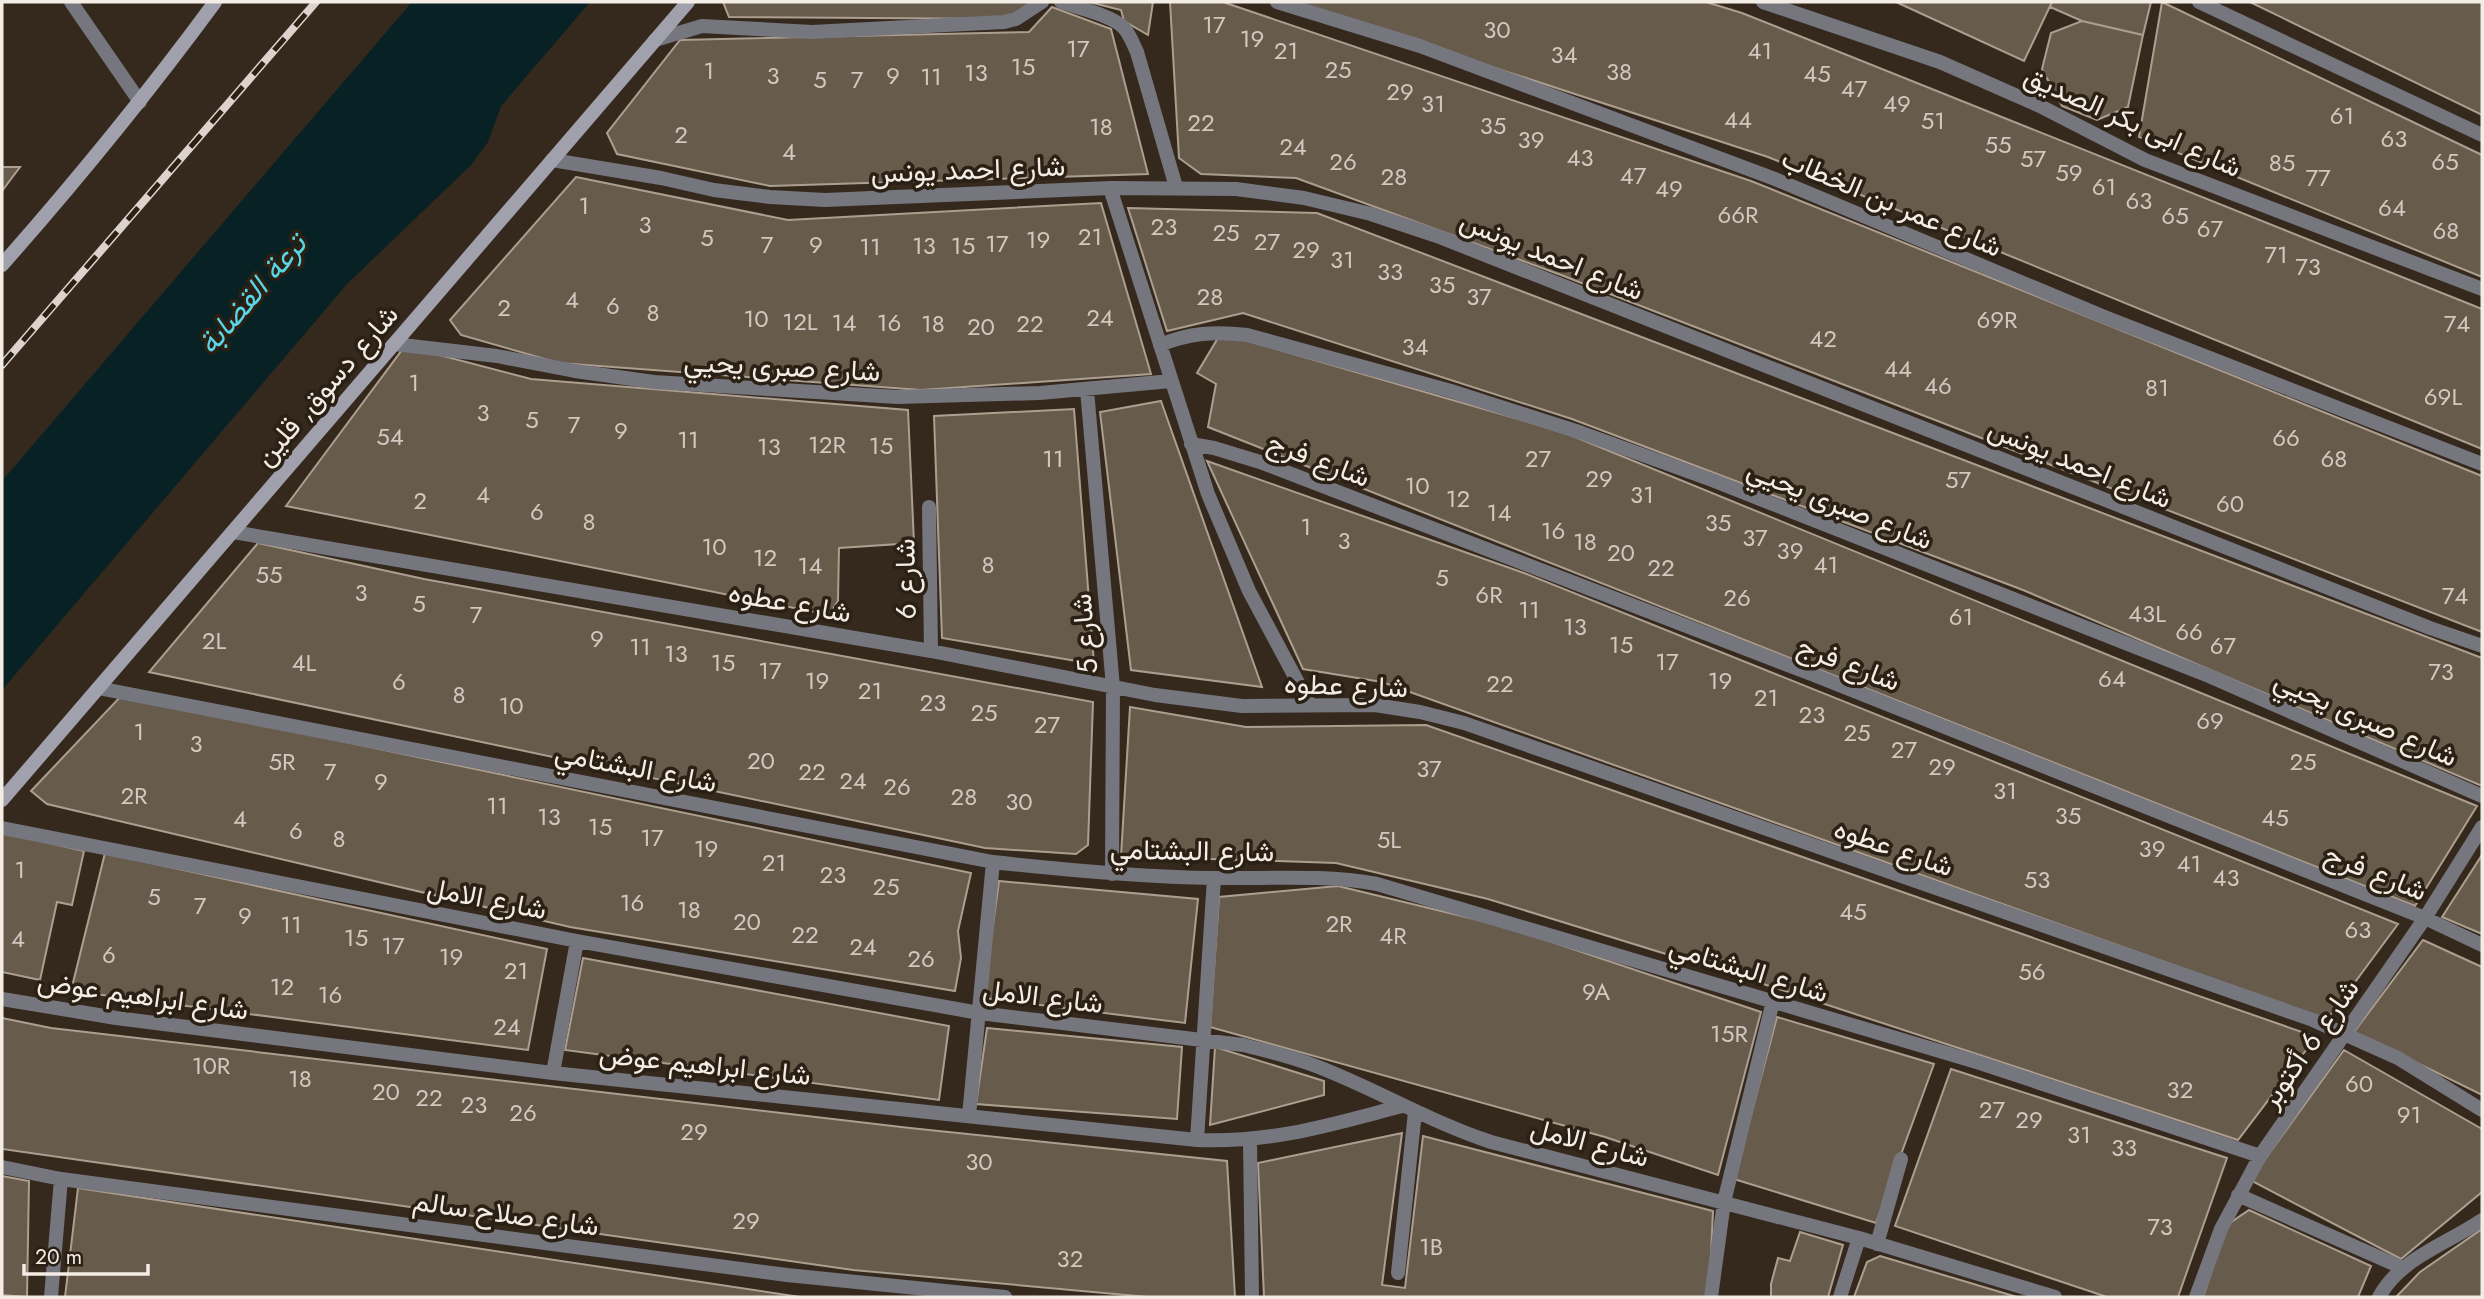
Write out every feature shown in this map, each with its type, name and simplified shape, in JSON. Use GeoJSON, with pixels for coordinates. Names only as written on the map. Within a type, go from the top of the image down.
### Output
{"type":"FeatureCollection","features":[{"type":"Feature","properties":{"kind":"main road"},"geometry":{"type":"LineString","coordinates":[[2,265],[140,102],[215,2]]}},
{"type":"Feature","properties":{"kind":"main road","name":"شارع دسوق, قلين"},"geometry":{"type":"LineString","coordinates":[[2,800],[688,2]]}},
{"type":"Feature","properties":{"kind":"street"},"geometry":{"type":"LineString","coordinates":[[71,2],[140,102]]}},
{"type":"Feature","properties":{"kind":"street"},"geometry":{"type":"LineString","coordinates":[[655,40],[702,26],[848,32],[1004,22],[1016,19],[1042,2]]}},
{"type":"Feature","properties":{"kind":"street"},"geometry":{"type":"LineString","coordinates":[[1061,2],[1113,20],[1123,27],[1137,52],[1176,187]]}},
{"type":"Feature","properties":{"kind":"street","name":"شارع عمر بن الخطاب"},"geometry":{"type":"LineString","coordinates":[[1277,2],[1420,46],[1775,179],[2102,316],[2482,464]]}},
{"type":"Feature","properties":{"kind":"street","name":"شارع ابى بكر الصديق"},"geometry":{"type":"LineString","coordinates":[[1763,2],[1940,62],[2040,106],[2146,160],[2482,289]]}},
{"type":"Feature","properties":{"kind":"street"},"geometry":{"type":"LineString","coordinates":[[2199,2],[2482,135]]}},
{"type":"Feature","properties":{"kind":"street","name":"شارع احمد يونس"},"geometry":{"type":"LineString","coordinates":[[552,160],[715,190],[770,197],[825,200],[1176,187],[1236,189],[1304,198],[1371,214],[1437,236],[2430,628],[2482,646]]}},
{"type":"Feature","properties":{"kind":"street"},"geometry":{"type":"LineString","coordinates":[[1110,188],[1208,494],[1233,555],[1310,705]]}},
{"type":"Feature","properties":{"kind":"street","name":"شارع صبرى يحيي"},"geometry":{"type":"LineString","coordinates":[[1160,345],[1180,337],[1202,333],[1247,335],[1385,371],[1582,433],[1712,480],[2176,663],[2482,796]]}},
{"type":"Feature","properties":{"kind":"street","name":"شارع صبرى يحيي"},"geometry":{"type":"LineString","coordinates":[[394,344],[497,356],[654,382],[734,389],[946,397],[1087,390],[1171,381]]}},
{"type":"Feature","properties":{"kind":"street","name":"شارع 5"},"geometry":{"type":"LineString","coordinates":[[1087,390],[1113,687],[1112,874]]}},
{"type":"Feature","properties":{"kind":"street","name":"شارع فرج"},"geometry":{"type":"LineString","coordinates":[[1191,444],[1260,462],[1814,675],[2425,918],[2482,945]]}},
{"type":"Feature","properties":{"kind":"street","name":"شارع 6"},"geometry":{"type":"LineString","coordinates":[[929,507],[931,651]]}},
{"type":"Feature","properties":{"kind":"street","name":"شارع عطوه"},"geometry":{"type":"LineString","coordinates":[[233,532],[931,651],[1198,701],[1242,706],[1375,705],[1464,723],[2345,1033],[2398,1058],[2482,1110]]}},
{"type":"Feature","properties":{"kind":"street","name":"شارع البشتامي"},"geometry":{"type":"LineString","coordinates":[[98,688],[993,862],[1112,874],[1214,878],[1322,877],[1377,884],[1980,1063],[2260,1156]]}},
{"type":"Feature","properties":{"kind":"street","name":"شارع 6 أكتوبر"},"geometry":{"type":"LineString","coordinates":[[2196,1297],[2221,1229],[2260,1156],[2425,918],[2482,827]]}},
{"type":"Feature","properties":{"kind":"street","name":"شارع الامل"},"geometry":{"type":"LineString","coordinates":[[2,828],[577,941],[979,1013],[1243,1045],[1282,1054],[1319,1067],[1408,1109],[1491,1142],[1859,1238],[2055,1297]]}},
{"type":"Feature","properties":{"kind":"street"},"geometry":{"type":"LineString","coordinates":[[969,1116],[993,862]]}},
{"type":"Feature","properties":{"kind":"street"},"geometry":{"type":"LineString","coordinates":[[1197,1140],[1214,878]]}},
{"type":"Feature","properties":{"kind":"street"},"geometry":{"type":"LineString","coordinates":[[553,1073],[577,941]]}},
{"type":"Feature","properties":{"kind":"street","name":"شارع ابراهيم عوض"},"geometry":{"type":"LineString","coordinates":[[2,999],[116,1018],[553,1073],[1197,1140],[1250,1140],[1302,1133],[1408,1109]]}},
{"type":"Feature","properties":{"kind":"street"},"geometry":{"type":"LineString","coordinates":[[1711,1297],[1724,1202],[1773,1001]]}},
{"type":"Feature","properties":{"kind":"street"},"geometry":{"type":"LineString","coordinates":[[1398,1273],[1408,1109]]}},
{"type":"Feature","properties":{"kind":"street"},"geometry":{"type":"LineString","coordinates":[[1250,1140],[1252,1297]]}},
{"type":"Feature","properties":{"kind":"street"},"geometry":{"type":"LineString","coordinates":[[1877,1244],[1901,1159]]}},
{"type":"Feature","properties":{"kind":"street","name":"شارع صلاح سالم"},"geometry":{"type":"LineString","coordinates":[[2,1167],[61,1179],[788,1275],[1005,1297]]}},
{"type":"Feature","properties":{"kind":"street"},"geometry":{"type":"LineString","coordinates":[[51,1297],[61,1179]]}},
{"type":"Feature","properties":{"kind":"street"},"geometry":{"type":"LineString","coordinates":[[2238,1195],[2403,1268]]}},
{"type":"Feature","properties":{"kind":"street"},"geometry":{"type":"LineString","coordinates":[[2379,1297],[2385,1286],[2403,1268],[2482,1220]]}},
{"type":"Feature","properties":{"kind":"street"},"geometry":{"type":"LineString","coordinates":[[1840,1297],[1859,1238]]}},
{"type":"Feature","properties":{"kind":"water","name":"ترعة القضابة"},"geometry":{"type":"Polygon","coordinates":[[[412,2],[590,2],[501,106],[488,142],[471,165],[347,284],[2,690],[2,481],[412,2]]]}},
{"type":"Feature","properties":{"kind":"building"},"geometry":{"type":"Polygon","coordinates":[[[723,2],[1037,2],[1015,19],[729,17],[723,2]]]}},
{"type":"Feature","properties":{"kind":"building"},"geometry":{"type":"Polygon","coordinates":[[[1089,2],[1153,2],[1148,35],[1124,21],[1121,10],[1089,2]]]}},
{"type":"Feature","properties":{"kind":"building"},"geometry":{"type":"Polygon","coordinates":[[[1170,2],[1223,2],[1751,181],[2482,476],[2482,632],[1561,275],[1296,178],[1201,174],[1179,158],[1170,2]]]}},
{"type":"Feature","properties":{"kind":"building"},"geometry":{"type":"Polygon","coordinates":[[[1293,2],[1706,2],[1742,13],[2482,309],[2482,449],[1768,157],[1293,2]]]}},
{"type":"Feature","properties":{"kind":"building"},"geometry":{"type":"Polygon","coordinates":[[[1896,2],[2052,2],[2024,61],[1896,2]]]}},
{"type":"Feature","properties":{"kind":"building"},"geometry":{"type":"Polygon","coordinates":[[[2052,2],[2151,2],[2143,35],[2082,21],[2050,7],[2052,2]]]}},
{"type":"Feature","properties":{"kind":"building"},"geometry":{"type":"Polygon","coordinates":[[[2162,2],[2482,155],[2482,277],[2139,137],[2162,2]]]}},
{"type":"Feature","properties":{"kind":"building"},"geometry":{"type":"Polygon","coordinates":[[[2250,2],[2482,2],[2482,115],[2250,2]]]}},
{"type":"Feature","properties":{"kind":"building"},"geometry":{"type":"Polygon","coordinates":[[[1052,7],[1111,29],[1148,174],[770,186],[617,154],[607,133],[680,40],[1029,32],[1052,7]]]}},
{"type":"Feature","properties":{"kind":"building"},"geometry":{"type":"Polygon","coordinates":[[[2082,21],[2143,35],[2128,107],[2097,120],[2062,106],[2042,69],[2051,33],[2082,21]]]}},
{"type":"Feature","properties":{"kind":"building"},"geometry":{"type":"Polygon","coordinates":[[[2,167],[20,167],[2,191],[2,167]]]}},
{"type":"Feature","properties":{"kind":"building"},"geometry":{"type":"Polygon","coordinates":[[[576,177],[788,220],[1101,203],[1151,374],[921,390],[559,363],[461,335],[450,320],[576,177]]]}},
{"type":"Feature","properties":{"kind":"building"},"geometry":{"type":"Polygon","coordinates":[[[1128,208],[1317,213],[2482,658],[2482,786],[2023,590],[1572,419],[1243,313],[1167,331],[1128,208]]]}},
{"type":"Feature","properties":{"kind":"building"},"geometry":{"type":"Polygon","coordinates":[[[1221,333],[1563,432],[2477,806],[2415,906],[1208,427],[1216,384],[1197,373],[1221,333]]]}},
{"type":"Feature","properties":{"kind":"building"},"geometry":{"type":"Polygon","coordinates":[[[405,346],[531,379],[908,410],[914,543],[839,548],[838,601],[829,615],[286,506],[405,346]]]}},
{"type":"Feature","properties":{"kind":"building"},"geometry":{"type":"Polygon","coordinates":[[[1161,401],[1262,687],[1131,670],[1100,412],[1161,401]]]}},
{"type":"Feature","properties":{"kind":"building"},"geometry":{"type":"Polygon","coordinates":[[[1074,409],[1094,664],[942,638],[934,416],[1074,409]]]}},
{"type":"Feature","properties":{"kind":"building"},"geometry":{"type":"Polygon","coordinates":[[[1207,461],[1524,573],[2398,924],[2327,1020],[1382,682],[1303,669],[1207,461]]]}},
{"type":"Feature","properties":{"kind":"building"},"geometry":{"type":"Polygon","coordinates":[[[258,543],[424,579],[1093,702],[1088,845],[1076,854],[985,848],[149,672],[258,543]]]}},
{"type":"Feature","properties":{"kind":"building"},"geometry":{"type":"Polygon","coordinates":[[[122,695],[971,873],[958,931],[961,958],[955,991],[570,927],[47,804],[31,791],[122,695]]]}},
{"type":"Feature","properties":{"kind":"building"},"geometry":{"type":"Polygon","coordinates":[[[1130,707],[1246,727],[1426,725],[2316,1037],[2238,1140],[1776,988],[1488,899],[1336,863],[1121,856],[1130,707]]]}},
{"type":"Feature","properties":{"kind":"building"},"geometry":{"type":"Polygon","coordinates":[[[2,832],[84,851],[72,905],[57,902],[40,980],[2,972],[2,832]]]}},
{"type":"Feature","properties":{"kind":"building"},"geometry":{"type":"Polygon","coordinates":[[[105,853],[547,949],[528,1050],[71,991],[105,853]]]}},
{"type":"Feature","properties":{"kind":"building"},"geometry":{"type":"Polygon","coordinates":[[[2482,855],[2482,934],[2442,917],[2482,855]]]}},
{"type":"Feature","properties":{"kind":"building"},"geometry":{"type":"Polygon","coordinates":[[[999,881],[1198,899],[1185,1023],[983,998],[999,881]]]}},
{"type":"Feature","properties":{"kind":"building"},"geometry":{"type":"Polygon","coordinates":[[[1338,886],[1507,927],[1761,1012],[1718,1175],[1605,1137],[1210,1027],[1219,897],[1338,886]]]}},
{"type":"Feature","properties":{"kind":"building"},"geometry":{"type":"Polygon","coordinates":[[[2423,940],[2482,967],[2482,1095],[2354,1032],[2423,940]]]}},
{"type":"Feature","properties":{"kind":"building"},"geometry":{"type":"Polygon","coordinates":[[[583,958],[949,1026],[939,1100],[565,1050],[583,958]]]}},
{"type":"Feature","properties":{"kind":"building"},"geometry":{"type":"Polygon","coordinates":[[[1777,1017],[1934,1064],[1876,1223],[1734,1179],[1777,1017]]]}},
{"type":"Feature","properties":{"kind":"building"},"geometry":{"type":"Polygon","coordinates":[[[2,1018],[51,1028],[910,1128],[1227,1161],[1235,1297],[1148,1297],[853,1270],[2,1149],[2,1018]]]}},
{"type":"Feature","properties":{"kind":"building"},"geometry":{"type":"Polygon","coordinates":[[[987,1028],[1182,1047],[1177,1119],[976,1104],[987,1028]]]}},
{"type":"Feature","properties":{"kind":"building"},"geometry":{"type":"Polygon","coordinates":[[[1215,1047],[1324,1081],[1324,1095],[1210,1125],[1215,1047]]]}},
{"type":"Feature","properties":{"kind":"building"},"geometry":{"type":"Polygon","coordinates":[[[2344,1050],[2482,1129],[2482,1192],[2401,1259],[2250,1180],[2344,1050]]]}},
{"type":"Feature","properties":{"kind":"building"},"geometry":{"type":"Polygon","coordinates":[[[1951,1069],[2227,1158],[2178,1297],[2107,1297],[1895,1226],[1951,1069]]]}},
{"type":"Feature","properties":{"kind":"building"},"geometry":{"type":"Polygon","coordinates":[[[1402,1133],[1382,1285],[1405,1288],[1423,1136],[1713,1211],[1709,1297],[1264,1297],[1258,1163],[1402,1133]]]}},
{"type":"Feature","properties":{"kind":"building"},"geometry":{"type":"Polygon","coordinates":[[[2,1176],[29,1181],[27,1297],[2,1295],[2,1176]]]}},
{"type":"Feature","properties":{"kind":"building"},"geometry":{"type":"Polygon","coordinates":[[[78,1188],[800,1297],[65,1297],[78,1188]]]}},
{"type":"Feature","properties":{"kind":"building"},"geometry":{"type":"Polygon","coordinates":[[[2249,1210],[2371,1266],[2358,1297],[2203,1297],[2227,1225],[2249,1210]]]}},
{"type":"Feature","properties":{"kind":"building"},"geometry":{"type":"Polygon","coordinates":[[[2482,1229],[2482,1297],[2396,1297],[2420,1272],[2482,1229]]]}},
{"type":"Feature","properties":{"kind":"building"},"geometry":{"type":"Polygon","coordinates":[[[1800,1232],[1843,1245],[1828,1297],[1771,1297],[1771,1284],[1778,1258],[1790,1261],[1800,1232]]]}},
{"type":"Feature","properties":{"kind":"building"},"geometry":{"type":"Polygon","coordinates":[[[1880,1256],[2017,1297],[1854,1297],[1867,1262],[1880,1256]]]}},
{"type":"Feature","properties":{"kind":"railway"},"geometry":{"type":"LineString","coordinates":[[2,365],[316,2]]}}]}
